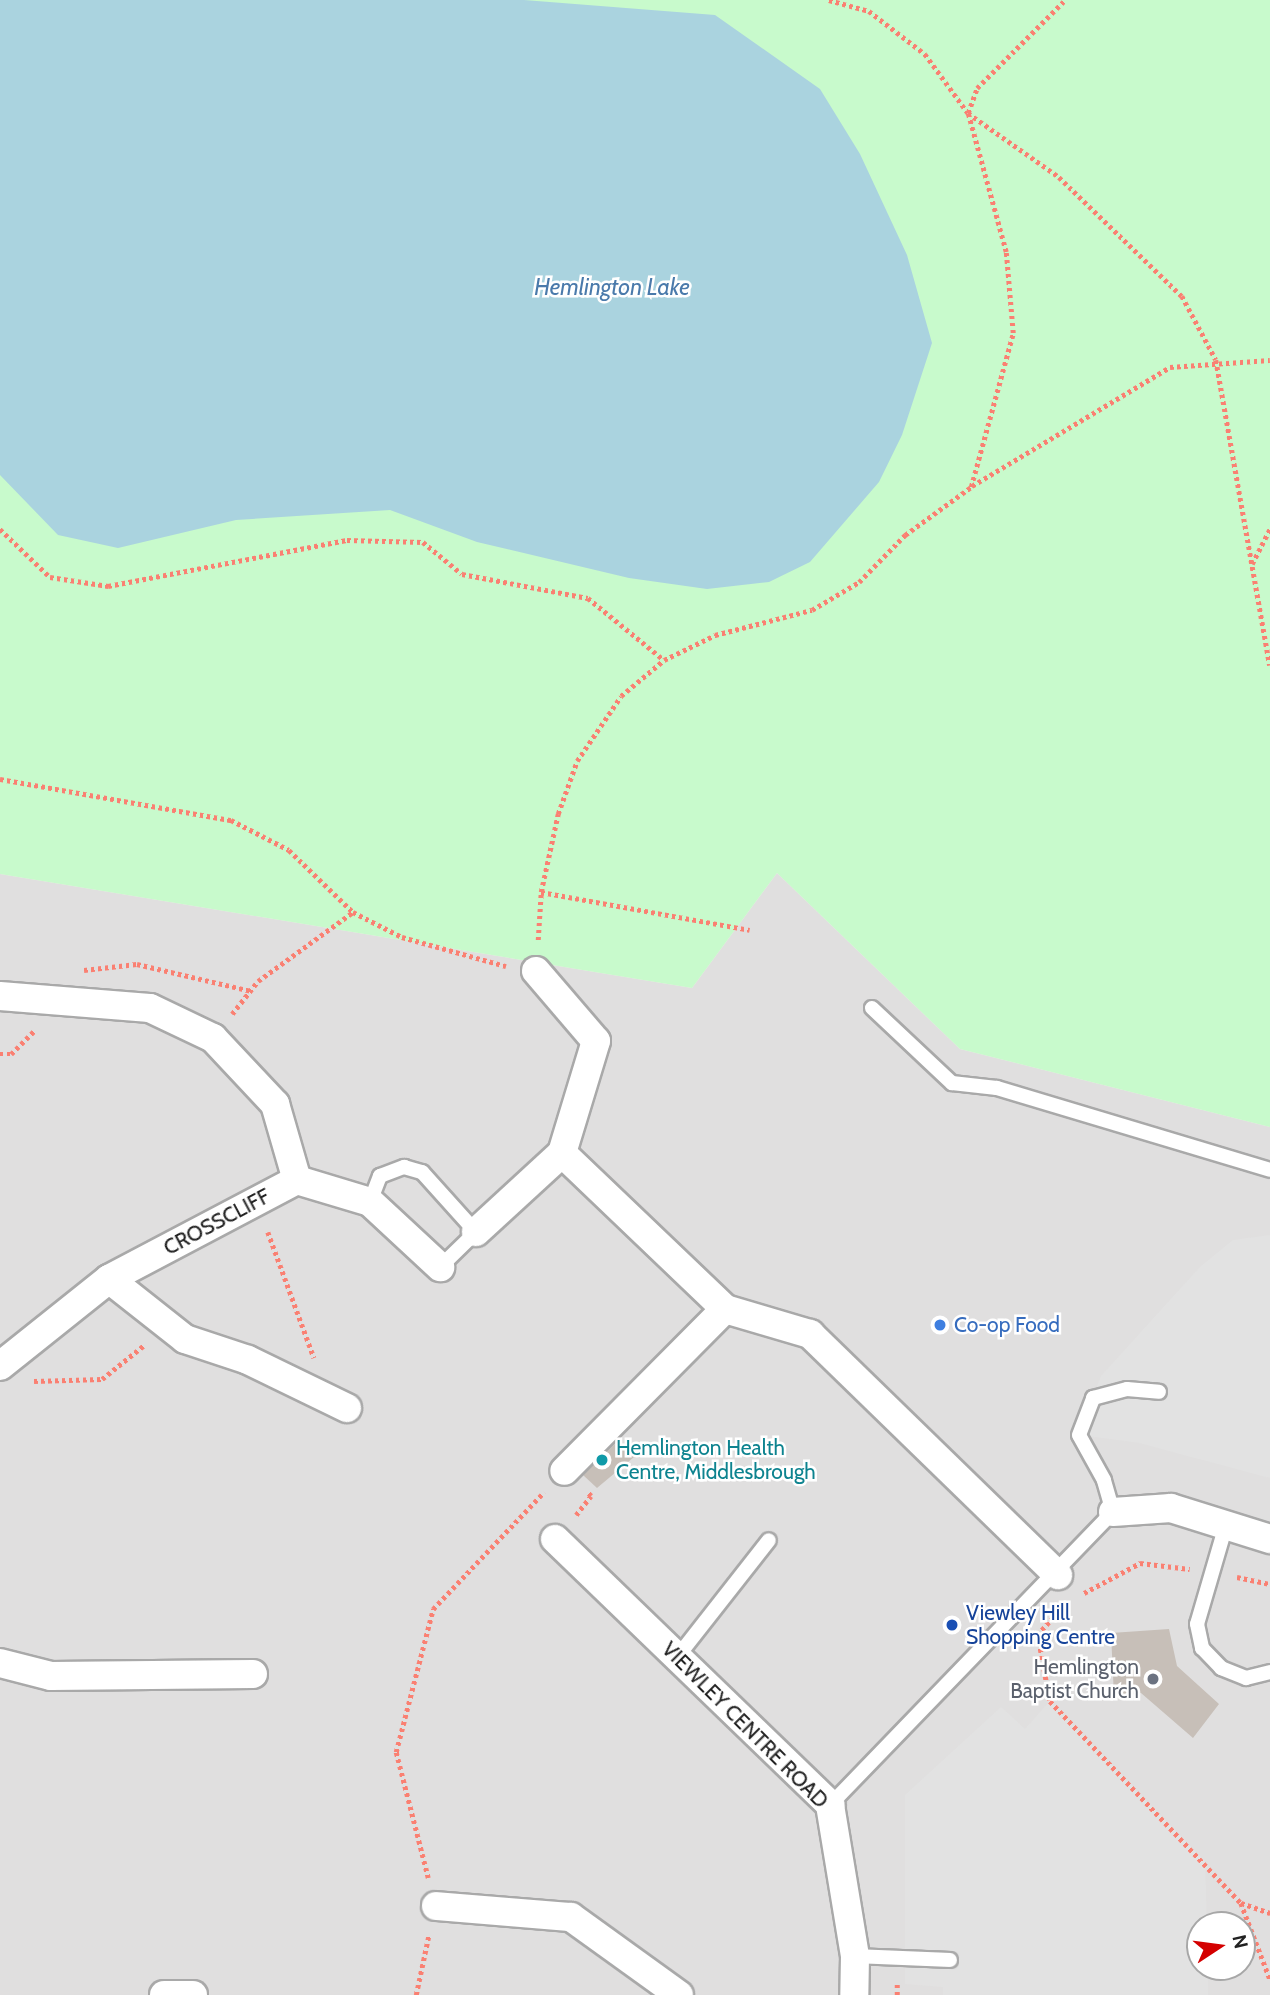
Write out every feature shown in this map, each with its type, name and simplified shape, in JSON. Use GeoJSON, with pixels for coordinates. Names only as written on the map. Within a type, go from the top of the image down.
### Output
{"type":"FeatureCollection","features":[{"type":"Feature","properties":{"kind":"street"},"geometry":{"type":"LineString","coordinates":[[476,1232],[562,1153],[596,1041],[536,971]]}},
{"type":"Feature","properties":{"kind":"street"},"geometry":{"type":"LineString","coordinates":[[0,996],[150,1008],[214,1038],[275,1104],[297,1180],[370,1202],[440,1267]]}},
{"type":"Feature","properties":{"kind":"street"},"geometry":{"type":"LineString","coordinates":[[562,1153],[725,1309],[810,1334],[1058,1575]]}},
{"type":"Feature","properties":{"kind":"street","name":"CROSSCLIFF"},"geometry":{"type":"LineString","coordinates":[[0,1366],[109,1279],[297,1180]]}},
{"type":"Feature","properties":{"kind":"street"},"geometry":{"type":"LineString","coordinates":[[109,1279],[185,1339],[248,1360],[336,1403]]}},
{"type":"Feature","properties":{"kind":"street"},"geometry":{"type":"LineString","coordinates":[[564,1471],[725,1309]]}},
{"type":"Feature","properties":{"kind":"street"},"geometry":{"type":"LineString","coordinates":[[1113,1512],[1171,1508],[1270,1539]]}},
{"type":"Feature","properties":{"kind":"street","name":"VIEWLEY CENTRE ROAD"},"geometry":{"type":"LineString","coordinates":[[555,1539],[830,1805],[855,1956],[854,1995]]}},
{"type":"Feature","properties":{"kind":"street"},"geometry":{"type":"LineString","coordinates":[[0,1663],[51,1676],[253,1674]]}},
{"type":"Feature","properties":{"kind":"street"},"geometry":{"type":"LineString","coordinates":[[436,1906],[570,1917],[680,1995]]}},
{"type":"Feature","properties":{"kind":"street"},"geometry":{"type":"LineString","coordinates":[[164,1995],[193,1995]]}},
{"type":"Feature","properties":{"kind":"lane"},"geometry":{"type":"LineString","coordinates":[[872,1008],[953,1083],[997,1088],[1270,1170]]}},
{"type":"Feature","properties":{"kind":"lane"},"geometry":{"type":"LineString","coordinates":[[370,1202],[380,1176],[404,1167],[422,1172],[476,1232],[440,1267]]}},
{"type":"Feature","properties":{"kind":"lane"},"geometry":{"type":"LineString","coordinates":[[830,1805],[1058,1575],[1113,1512],[1104,1480],[1079,1435],[1093,1398],[1127,1389],[1159,1392]]}},
{"type":"Feature","properties":{"kind":"lane"},"geometry":{"type":"LineString","coordinates":[[1226,1525],[1197,1624],[1202,1648],[1221,1668],[1246,1678],[1270,1672]]}},
{"type":"Feature","properties":{"kind":"lane"},"geometry":{"type":"LineString","coordinates":[[678,1656],[769,1540]]}},
{"type":"Feature","properties":{"kind":"lane"},"geometry":{"type":"LineString","coordinates":[[855,1956],[950,1960]]}},
{"type":"Feature","properties":{"kind":"path"},"geometry":{"type":"LineString","coordinates":[[829,0],[869,11],[925,54],[968,113],[1059,177],[1182,296],[1216,360],[1270,664]]}},
{"type":"Feature","properties":{"kind":"path"},"geometry":{"type":"LineString","coordinates":[[971,487],[1013,333],[1006,252],[968,113],[977,88],[1065,0]]}},
{"type":"Feature","properties":{"kind":"path"},"geometry":{"type":"LineString","coordinates":[[0,779],[231,820],[289,849],[354,912],[402,937],[462,957],[536,971],[541,892],[558,814],[576,761],[621,696],[664,660],[715,635],[812,610],[859,582],[905,535],[971,487],[1170,367],[1216,360],[1270,360]]}},
{"type":"Feature","properties":{"kind":"path"},"geometry":{"type":"LineString","coordinates":[[0,529],[50,577],[108,586],[347,540],[423,542],[462,574],[587,598],[664,660]]}},
{"type":"Feature","properties":{"kind":"path"},"geometry":{"type":"LineString","coordinates":[[1252,565],[1270,529]]}},
{"type":"Feature","properties":{"kind":"path"},"geometry":{"type":"LineString","coordinates":[[541,892],[750,930]]}},
{"type":"Feature","properties":{"kind":"path"},"geometry":{"type":"LineString","coordinates":[[214,1038],[258,981],[354,912]]}},
{"type":"Feature","properties":{"kind":"path"},"geometry":{"type":"LineString","coordinates":[[256,1202],[336,1403]]}},
{"type":"Feature","properties":{"kind":"path"},"geometry":{"type":"LineString","coordinates":[[25,1381],[102,1379],[168,1326]]}},
{"type":"Feature","properties":{"kind":"path"},"geometry":{"type":"LineString","coordinates":[[416,1995],[436,1906],[396,1752],[433,1609],[564,1471],[592,1496],[555,1539]]}},
{"type":"Feature","properties":{"kind":"path"},"geometry":{"type":"LineString","coordinates":[[1270,1584],[1212,1571],[1140,1563],[1068,1602],[1038,1635],[1050,1700],[1241,1903],[1270,1979]]}},
{"type":"Feature","properties":{"kind":"path"},"geometry":{"type":"LineString","coordinates":[[1058,1575],[1068,1602]]}},
{"type":"Feature","properties":{"kind":"path"},"geometry":{"type":"LineString","coordinates":[[1241,1903],[1270,1913]]}},
{"type":"Feature","properties":{"kind":"shaded area"},"geometry":{"type":"Polygon","coordinates":[[[777,873],[960,1049],[1270,1127],[1270,1995],[0,1995],[0,874],[692,988],[777,873]]]}},
{"type":"Feature","properties":{"kind":"shaded area"},"geometry":{"type":"Polygon","coordinates":[[[1270,1235],[1270,1478],[1139,1443],[1079,1435],[1101,1376],[1200,1267],[1233,1240],[1270,1235]]]}},
{"type":"Feature","properties":{"kind":"shaded area"},"geometry":{"type":"Polygon","coordinates":[[[1050,1701],[1205,1861],[1207,1911],[1186,1911],[1186,1981],[1208,1981],[1208,1995],[943,1995],[943,1987],[905,1984],[905,1795],[1001,1707],[1025,1729],[1050,1701]]]}},
{"type":"Feature","properties":{"kind":"green space"},"geometry":{"type":"Polygon","coordinates":[[[0,0],[1270,0],[1270,1127],[960,1049],[777,873],[692,988],[0,874],[0,0]]]}},
{"type":"Feature","properties":{"kind":"water","name":"Hemlington Lake"},"geometry":{"type":"Polygon","coordinates":[[[0,0],[524,0],[715,15],[820,89],[860,154],[907,255],[932,343],[902,435],[879,482],[810,562],[769,582],[707,589],[629,578],[477,542],[390,510],[236,520],[118,548],[58,535],[0,475],[0,0]]]}},
{"type":"Feature","properties":{"kind":"building"},"geometry":{"type":"Polygon","coordinates":[[[618,1441],[634,1457],[597,1488],[583,1475],[618,1441]]]}},
{"type":"Feature","properties":{"kind":"building","name":"Hemlington Baptist Church"},"geometry":{"type":"Polygon","coordinates":[[[1169,1629],[1177,1666],[1219,1704],[1193,1738],[1141,1693],[1114,1697],[1111,1633],[1169,1629]]]}},
{"type":"Feature","properties":{"kind":"place","name":"Co-op Food"},"geometry":{"type":"Point","coordinates":[940,1325]}},
{"type":"Feature","properties":{"kind":"place","name":"Hemlington Health Centre, Middlesbrough"},"geometry":{"type":"Point","coordinates":[602,1460]}},
{"type":"Feature","properties":{"kind":"place","name":"Viewley Hill Shopping Centre"},"geometry":{"type":"Point","coordinates":[952,1625]}},
{"type":"Feature","properties":{"kind":"place","name":"Hemlington Baptist Church"},"geometry":{"type":"Point","coordinates":[1153,1679]}}]}
